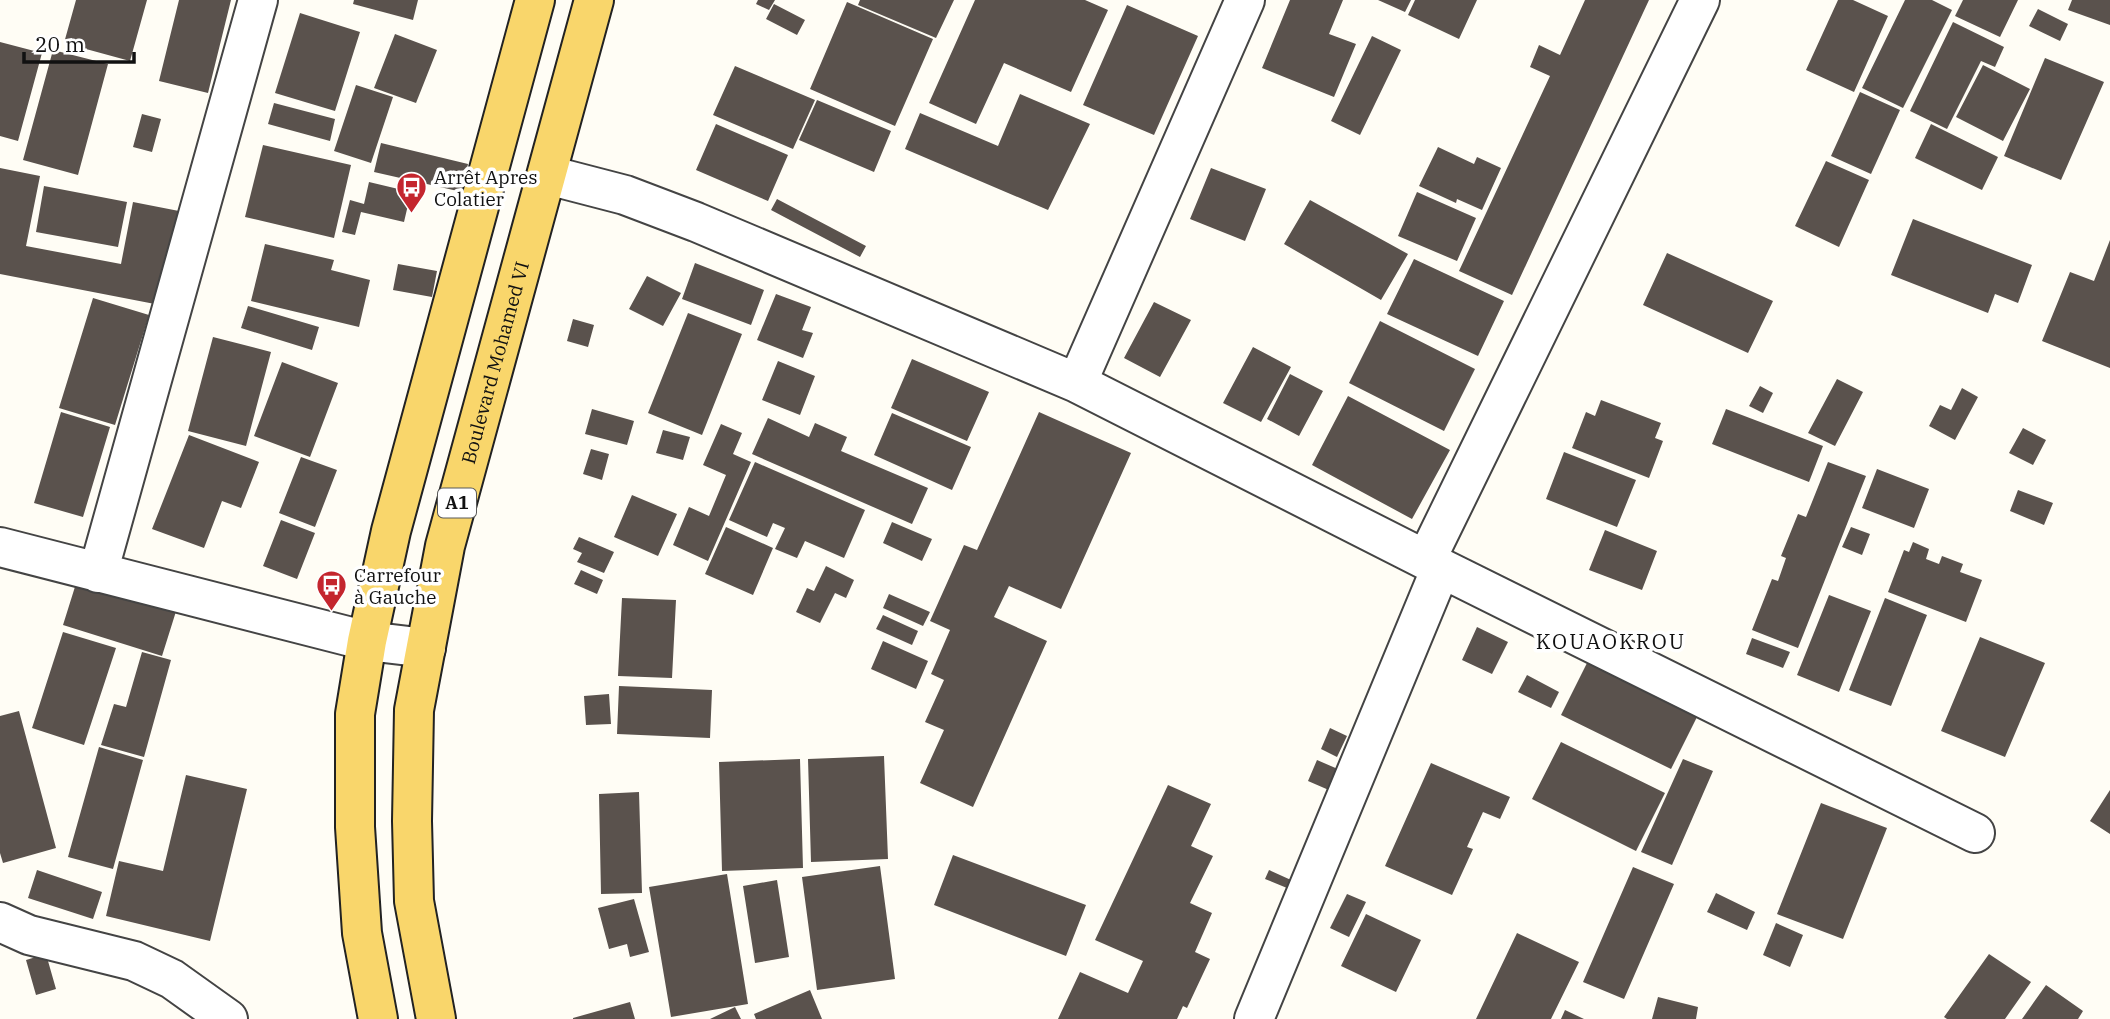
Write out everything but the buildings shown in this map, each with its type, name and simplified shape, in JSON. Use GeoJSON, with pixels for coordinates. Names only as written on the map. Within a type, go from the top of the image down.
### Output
{"type":"FeatureCollection","features":[{"type":"Feature","properties":{"kind":"main road"},"geometry":{"type":"LineString","coordinates":[[378,1019],[362,933],[355,827],[355,714],[367,641],[391,531],[535,0]]}},
{"type":"Feature","properties":{"kind":"main road","name":"Boulevard Mohamed VI"},"geometry":{"type":"LineString","coordinates":[[436,1019],[414,901],[414,710],[445,546],[594,0]]}},
{"type":"Feature","properties":{"kind":"street"},"geometry":{"type":"LineString","coordinates":[[98,573],[258,0]]}},
{"type":"Feature","properties":{"kind":"street"},"geometry":{"type":"LineString","coordinates":[[1077,383],[1245,0]]}},
{"type":"Feature","properties":{"kind":"street"},"geometry":{"type":"LineString","coordinates":[[1254,1019],[1433,564],[1700,0]]}},
{"type":"Feature","properties":{"kind":"street"},"geometry":{"type":"LineString","coordinates":[[548,175],[625,195],[696,222],[1077,383],[1433,564],[1975,833]]}},
{"type":"Feature","properties":{"kind":"street"},"geometry":{"type":"LineString","coordinates":[[0,547],[367,641],[426,648]]}},
{"type":"Feature","properties":{"kind":"street"},"geometry":{"type":"LineString","coordinates":[[0,922],[29,935],[134,961],[172,979],[228,1019]]}},
{"type":"Feature","properties":{"kind":"place","name":"Arrêt Apres Colatier"},"geometry":{"type":"Point","coordinates":[411,215]}},
{"type":"Feature","properties":{"kind":"place","name":"Carrefour à Gauche"},"geometry":{"type":"Point","coordinates":[331,613]}},
{"type":"Feature","properties":{"kind":"district","name":"KOUAOKROU"},"geometry":{"type":"Point","coordinates":[1611,642]}}]}
